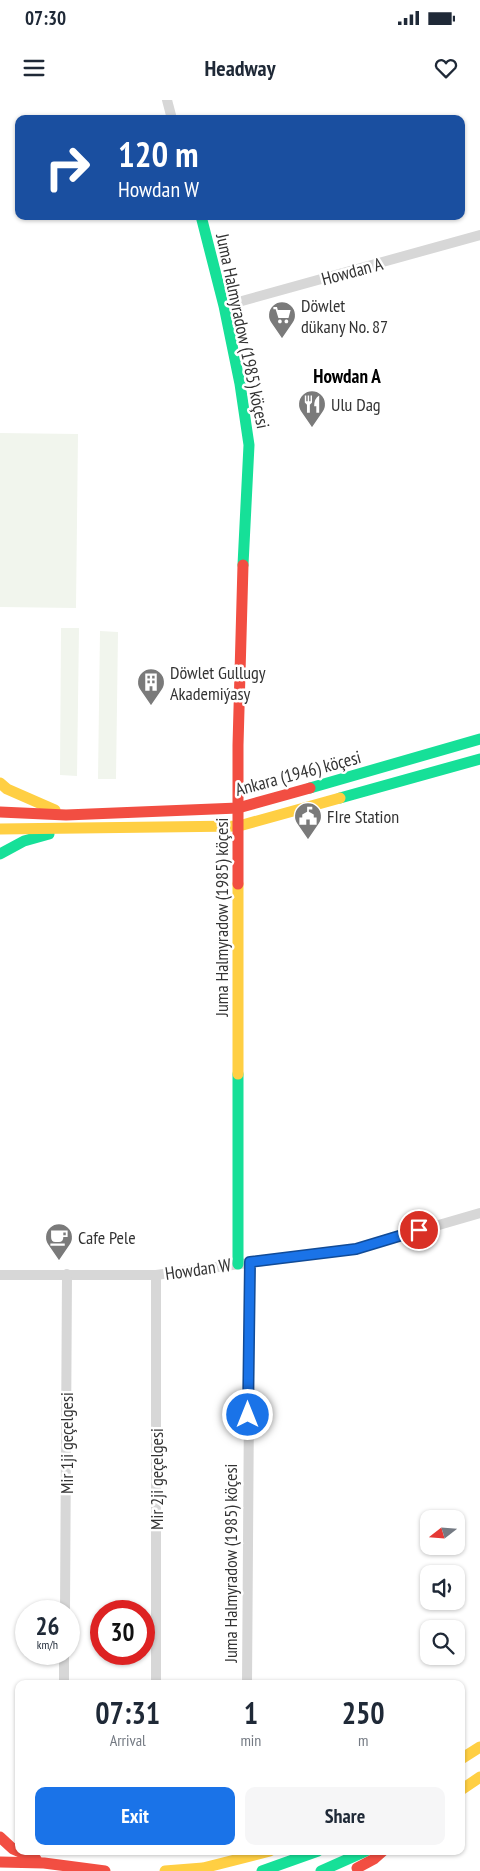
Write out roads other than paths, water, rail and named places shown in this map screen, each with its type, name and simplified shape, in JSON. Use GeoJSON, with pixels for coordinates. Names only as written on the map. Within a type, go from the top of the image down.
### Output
{"type":"FeatureCollection","features":[{"type":"Feature","properties":{"kind":"main road","name":"Juma Halmyradow (1985) köçesi"},"geometry":{"type":"LineString","coordinates":[[202,220],[224,306],[240,384],[249,445],[242,581],[238,745],[238,1264]]}},
{"type":"Feature","properties":{"kind":"main road","name":"Ankara (1946) köçesi"},"geometry":{"type":"LineString","coordinates":[[0,812],[66,815],[238,808],[480,739]]}},
{"type":"Feature","properties":{"kind":"main road","name":"Ankara (1946) köçesi"},"geometry":{"type":"LineString","coordinates":[[0,830],[239,826],[480,759]]}},
{"type":"Feature","properties":{"kind":"main road"},"geometry":{"type":"LineString","coordinates":[[0,783],[7,789],[66,815]]}},
{"type":"Feature","properties":{"kind":"main road"},"geometry":{"type":"LineString","coordinates":[[0,854],[24,841],[66,829]]}},
{"type":"Feature","properties":{"kind":"main road"},"geometry":{"type":"LineString","coordinates":[[465,1756],[480,1747]]}},
{"type":"Feature","properties":{"kind":"main road"},"geometry":{"type":"LineString","coordinates":[[465,1787],[480,1776]]}},
{"type":"Feature","properties":{"kind":"main road"},"geometry":{"type":"LineString","coordinates":[[0,1837],[15,1850]]}},
{"type":"Feature","properties":{"kind":"main road"},"geometry":{"type":"LineString","coordinates":[[26,1855],[44,1863]]}},
{"type":"Feature","properties":{"kind":"main road"},"geometry":{"type":"LineString","coordinates":[[165,1871],[203,1868],[254,1855]]}},
{"type":"Feature","properties":{"kind":"main road"},"geometry":{"type":"LineString","coordinates":[[262,1871],[307,1855]]}},
{"type":"Feature","properties":{"kind":"main road"},"geometry":{"type":"LineString","coordinates":[[321,1871],[357,1855]]}},
{"type":"Feature","properties":{"kind":"main road"},"geometry":{"type":"LineString","coordinates":[[350,1871],[378,1855]]}},
{"type":"Feature","properties":{"kind":"main road"},"geometry":{"type":"LineString","coordinates":[[0,1862],[44,1863],[105,1871]]}},
{"type":"Feature","properties":{"kind":"street"},"geometry":{"type":"LineString","coordinates":[[167,100],[171,115]]}},
{"type":"Feature","properties":{"kind":"street","name":"Howdan A"},"geometry":{"type":"LineString","coordinates":[[224,306],[480,235]]}},
{"type":"Feature","properties":{"kind":"street","name":"Howdan W"},"geometry":{"type":"LineString","coordinates":[[0,1275],[156,1275],[356,1249],[480,1213]]}},
{"type":"Feature","properties":{"kind":"street","name":"Juma Halmyradow (1985) köçesi"},"geometry":{"type":"LineString","coordinates":[[247,1680],[250,1262]]}},
{"type":"Feature","properties":{"kind":"street","name":"Mir 1ji geçelgesi"},"geometry":{"type":"LineString","coordinates":[[65,1600],[67,1274]]}},
{"type":"Feature","properties":{"kind":"street","name":"Mir 2ji geçelgesi"},"geometry":{"type":"LineString","coordinates":[[156,1275],[156,1680]]}},
{"type":"Feature","properties":{"kind":"street"},"geometry":{"type":"LineString","coordinates":[[64,1665],[64,1680]]}},
{"type":"Feature","properties":{"kind":"place","name":"Döwlet dükany No. 87"},"geometry":{"type":"Point","coordinates":[282,339]}},
{"type":"Feature","properties":{"kind":"place","name":"Ulu Dag"},"geometry":{"type":"Point","coordinates":[312,428]}},
{"type":"Feature","properties":{"kind":"place","name":"Döwlet Gullugy Akademiýasy"},"geometry":{"type":"Point","coordinates":[151,706]}},
{"type":"Feature","properties":{"kind":"place","name":"FIre Station"},"geometry":{"type":"Point","coordinates":[308,840]}},
{"type":"Feature","properties":{"kind":"place","name":"Cafe Pele"},"geometry":{"type":"Point","coordinates":[59,1261]}},
{"type":"Feature","properties":{"kind":"district","name":"Howdan A"},"geometry":{"type":"Point","coordinates":[347,376]}}]}
